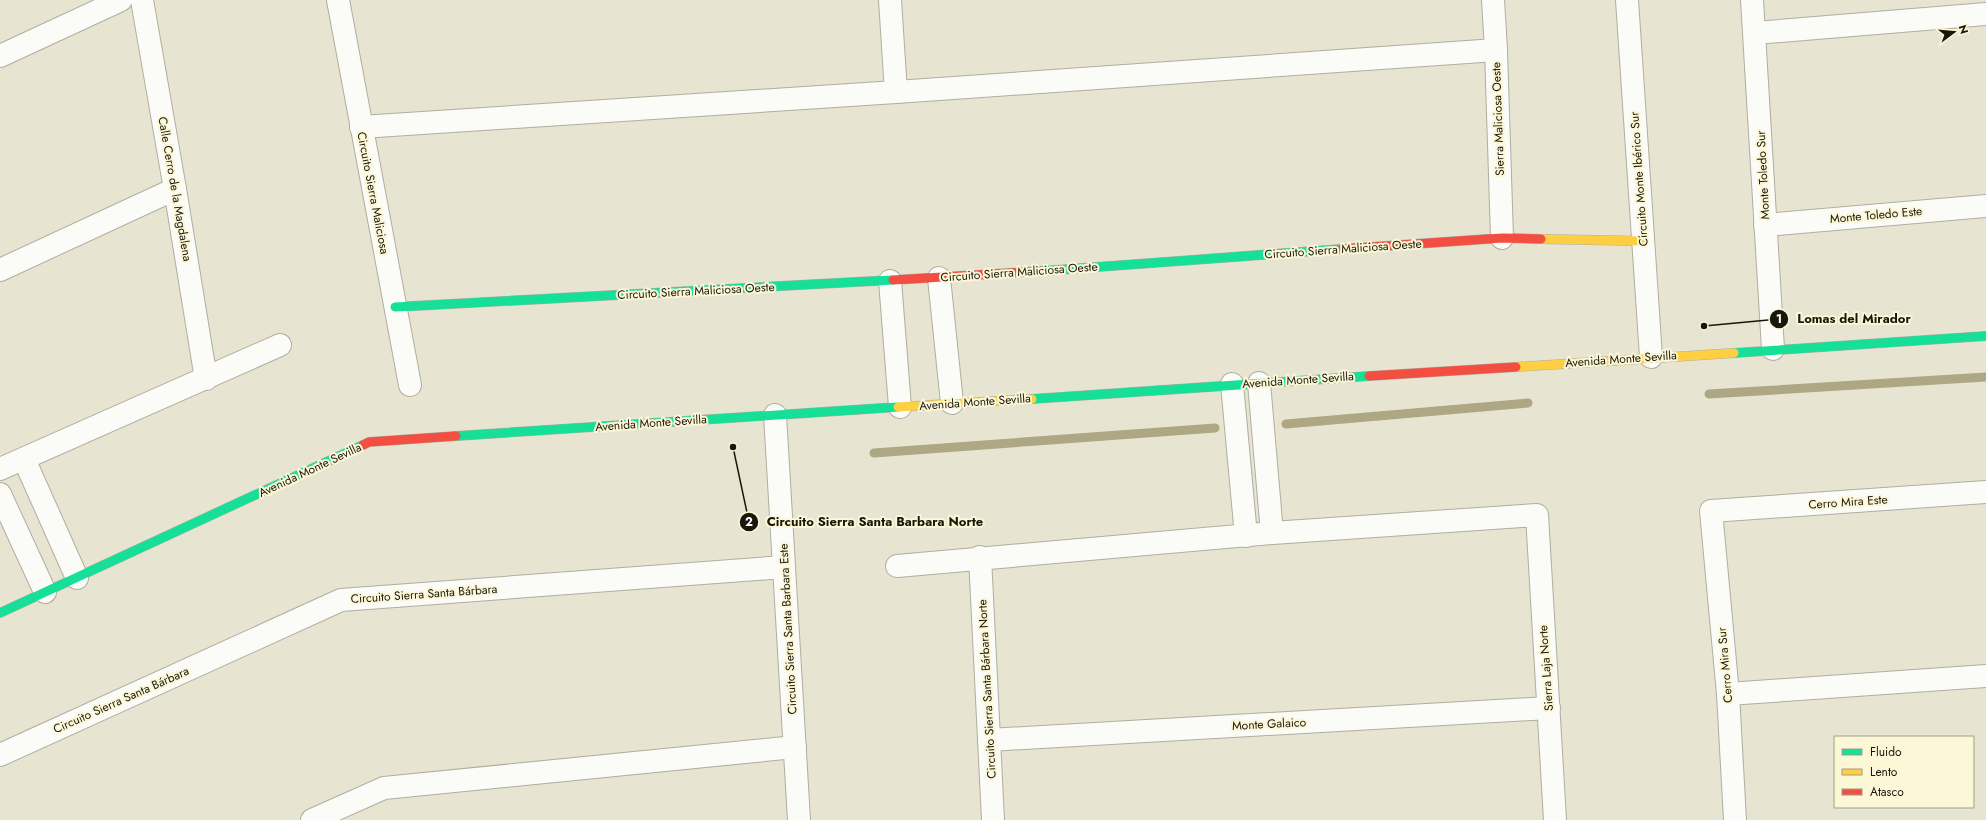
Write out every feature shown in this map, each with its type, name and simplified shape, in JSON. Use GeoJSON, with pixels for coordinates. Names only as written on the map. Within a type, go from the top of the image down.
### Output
{"type":"FeatureCollection","features":[{"type":"Feature","properties":{"kind":"street"},"geometry":{"type":"LineString","coordinates":[[0,56],[121,0]]}},
{"type":"Feature","properties":{"kind":"street","name":"Calle Cerro de la Magdalena"},"geometry":{"type":"LineString","coordinates":[[142,0],[206,379]]}},
{"type":"Feature","properties":{"kind":"street","name":"Circuito Sierra Maliciosa"},"geometry":{"type":"LineString","coordinates":[[338,0],[410,385]]}},
{"type":"Feature","properties":{"kind":"street"},"geometry":{"type":"LineString","coordinates":[[890,0],[896,92]]}},
{"type":"Feature","properties":{"kind":"street","name":"Sierra Maliciosa Oeste"},"geometry":{"type":"LineString","coordinates":[[1493,0],[1502,238]]}},
{"type":"Feature","properties":{"kind":"street","name":"Circuito Monte Ibérico Sur"},"geometry":{"type":"LineString","coordinates":[[1627,0],[1651,357]]}},
{"type":"Feature","properties":{"kind":"street","name":"Monte Toledo Sur"},"geometry":{"type":"LineString","coordinates":[[1752,0],[1773,349]]}},
{"type":"Feature","properties":{"kind":"street"},"geometry":{"type":"LineString","coordinates":[[1755,33],[1986,14]]}},
{"type":"Feature","properties":{"kind":"street"},"geometry":{"type":"LineString","coordinates":[[361,127],[896,92],[1496,50]]}},
{"type":"Feature","properties":{"kind":"street"},"geometry":{"type":"LineString","coordinates":[[0,270],[175,189]]}},
{"type":"Feature","properties":{"kind":"street","name":"Monte Toledo Este"},"geometry":{"type":"LineString","coordinates":[[1766,225],[1986,206]]}},
{"type":"Feature","properties":{"kind":"street","name":"Circuito Sierra Maliciosa Oeste"},"geometry":{"type":"LineString","coordinates":[[395,307],[940,278],[1502,238],[1643,241]]}},
{"type":"Feature","properties":{"kind":"street"},"geometry":{"type":"LineString","coordinates":[[940,278],[952,403]]}},
{"type":"Feature","properties":{"kind":"street"},"geometry":{"type":"LineString","coordinates":[[890,281],[900,407]]}},
{"type":"Feature","properties":{"kind":"street","name":"Avenida Monte Sevilla"},"geometry":{"type":"LineString","coordinates":[[0,613],[369,442],[1232,384],[1986,336]]}},
{"type":"Feature","properties":{"kind":"street"},"geometry":{"type":"LineString","coordinates":[[0,469],[280,345]]}},
{"type":"Feature","properties":{"kind":"street"},"geometry":{"type":"LineString","coordinates":[[897,566],[1272,533],[1259,383]]}},
{"type":"Feature","properties":{"kind":"street"},"geometry":{"type":"LineString","coordinates":[[1232,384],[1246,536]]}},
{"type":"Feature","properties":{"kind":"street","name":"Circuito Sierra Santa Barbara Este"},"geometry":{"type":"LineString","coordinates":[[775,415],[799,820]]}},
{"type":"Feature","properties":{"kind":"street"},"geometry":{"type":"LineString","coordinates":[[24,459],[77,578]]}},
{"type":"Feature","properties":{"kind":"street","name":"Cerro Mira Este"},"geometry":{"type":"LineString","coordinates":[[1711,511],[1986,492]]}},
{"type":"Feature","properties":{"kind":"street"},"geometry":{"type":"LineString","coordinates":[[0,494],[45,592]]}},
{"type":"Feature","properties":{"kind":"street","name":"Cerro Mira Sur"},"geometry":{"type":"LineString","coordinates":[[1711,511],[1728,694],[1735,820]]}},
{"type":"Feature","properties":{"kind":"street","name":"Sierra Laja Norte"},"geometry":{"type":"LineString","coordinates":[[1272,533],[1537,515],[1555,820]]}},
{"type":"Feature","properties":{"kind":"street","name":"Circuito Sierra Santa Bárbara Norte"},"geometry":{"type":"LineString","coordinates":[[980,558],[993,820]]}},
{"type":"Feature","properties":{"kind":"street","name":"Circuito Sierra Santa Bárbara"},"geometry":{"type":"LineString","coordinates":[[0,755],[341,600],[784,567]]}},
{"type":"Feature","properties":{"kind":"street"},"geometry":{"type":"LineString","coordinates":[[1728,694],[1986,676]]}},
{"type":"Feature","properties":{"kind":"street","name":"Monte Galaico"},"geometry":{"type":"LineString","coordinates":[[989,740],[1549,708]]}},
{"type":"Feature","properties":{"kind":"street"},"geometry":{"type":"LineString","coordinates":[[312,820],[384,788],[795,747]]}},
{"type":"Feature","properties":{"kind":"waterway"},"geometry":{"type":"LineString","coordinates":[[1709,394],[1986,377]]}},
{"type":"Feature","properties":{"kind":"waterway"},"geometry":{"type":"LineString","coordinates":[[1286,424],[1528,403]]}},
{"type":"Feature","properties":{"kind":"waterway"},"geometry":{"type":"LineString","coordinates":[[874,453],[1215,428]]}},
{"type":"Feature","properties":{"kind":"traffic: fast"},"geometry":{"type":"LineString","coordinates":[[1042,271],[1342,249]]}},
{"type":"Feature","properties":{"kind":"traffic: fast"},"geometry":{"type":"LineString","coordinates":[[395,307],[893,280]]}},
{"type":"Feature","properties":{"kind":"traffic: fast"},"geometry":{"type":"LineString","coordinates":[[1734,353],[1986,336]]}},
{"type":"Feature","properties":{"kind":"traffic: fast"},"geometry":{"type":"LineString","coordinates":[[1032,399],[1369,376]]}},
{"type":"Feature","properties":{"kind":"traffic: fast"},"geometry":{"type":"LineString","coordinates":[[456,436],[898,407]]}},
{"type":"Feature","properties":{"kind":"traffic: fast"},"geometry":{"type":"LineString","coordinates":[[0,613],[363,445]]}},
{"type":"Feature","properties":{"kind":"traffic: slow"},"geometry":{"type":"LineString","coordinates":[[1541,239],[1643,241]]}},
{"type":"Feature","properties":{"kind":"traffic: slow"},"geometry":{"type":"LineString","coordinates":[[1516,367],[1734,353]]}},
{"type":"Feature","properties":{"kind":"traffic: slow"},"geometry":{"type":"LineString","coordinates":[[898,407],[1032,399]]}},
{"type":"Feature","properties":{"kind":"traffic: jam"},"geometry":{"type":"LineString","coordinates":[[1342,249],[1502,238],[1541,239]]}},
{"type":"Feature","properties":{"kind":"traffic: jam"},"geometry":{"type":"LineString","coordinates":[[893,280],[1042,271]]}},
{"type":"Feature","properties":{"kind":"traffic: jam"},"geometry":{"type":"LineString","coordinates":[[1369,376],[1516,367]]}},
{"type":"Feature","properties":{"kind":"traffic: jam"},"geometry":{"type":"LineString","coordinates":[[363,445],[369,442],[456,436]]}},
{"type":"Feature","properties":{"kind":"place","name":"Lomas del Mirador"},"geometry":{"type":"Point","coordinates":[1704,326]}},
{"type":"Feature","properties":{"kind":"place","name":"Circuito Sierra Santa Barbara Norte"},"geometry":{"type":"Point","coordinates":[733,447]}}]}
